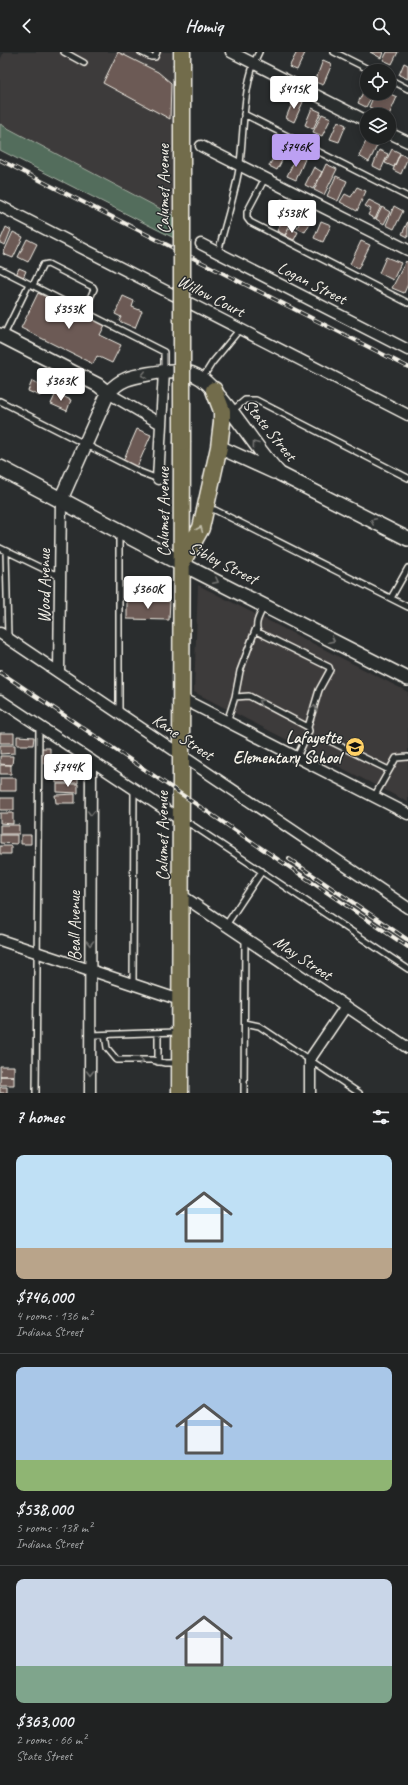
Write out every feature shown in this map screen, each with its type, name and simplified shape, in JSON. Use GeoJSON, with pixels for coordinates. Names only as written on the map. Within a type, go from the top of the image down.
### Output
{"type":"FeatureCollection","features":[{"type":"Feature","properties":{"kind":"main road","name":"Calumet Avenue"},"geometry":{"type":"LineString","coordinates":[[180,1093],[182,58]]}},
{"type":"Feature","properties":{"kind":"main road"},"geometry":{"type":"LineString","coordinates":[[182,564],[201,528],[219,447],[222,411],[214,390]]}},
{"type":"Feature","properties":{"kind":"main road","name":"Sibley Street"},"geometry":{"type":"LineString","coordinates":[[0,468],[182,564]]}},
{"type":"Feature","properties":{"kind":"street"},"geometry":{"type":"LineString","coordinates":[[231,52],[360,117]]}},
{"type":"Feature","properties":{"kind":"street"},"geometry":{"type":"LineString","coordinates":[[396,136],[408,142]]}},
{"type":"Feature","properties":{"kind":"street"},"geometry":{"type":"LineString","coordinates":[[201,146],[408,250]]}},
{"type":"Feature","properties":{"kind":"street","name":"Willow Court"},"geometry":{"type":"LineString","coordinates":[[0,206],[408,415]]}},
{"type":"Feature","properties":{"kind":"street","name":"Logan Street"},"geometry":{"type":"LineString","coordinates":[[201,244],[408,350]]}},
{"type":"Feature","properties":{"kind":"street"},"geometry":{"type":"LineString","coordinates":[[2,336],[98,385],[108,393],[161,424]]}},
{"type":"Feature","properties":{"kind":"street","name":"State Street"},"geometry":{"type":"LineString","coordinates":[[108,393],[117,382],[164,370],[176,370],[190,373],[202,379],[214,390],[232,411],[268,462],[280,474],[408,539]]}},
{"type":"Feature","properties":{"kind":"street","name":"Calumet Avenue"},"geometry":{"type":"LineString","coordinates":[[158,479],[164,370]]}},
{"type":"Feature","properties":{"kind":"street"},"geometry":{"type":"LineString","coordinates":[[61,499],[108,393]]}},
{"type":"Feature","properties":{"kind":"street"},"geometry":{"type":"LineString","coordinates":[[219,447],[280,474]]}},
{"type":"Feature","properties":{"kind":"street","name":"Wood Avenue"},"geometry":{"type":"LineString","coordinates":[[59,673],[61,499]]}},
{"type":"Feature","properties":{"kind":"street","name":"Sibley Street"},"geometry":{"type":"LineString","coordinates":[[182,564],[408,679]]}},
{"type":"Feature","properties":{"kind":"street","name":"Kane Street"},"geometry":{"type":"LineString","coordinates":[[4,636],[408,908]]}},
{"type":"Feature","properties":{"kind":"street"},"geometry":{"type":"LineString","coordinates":[[181,698],[408,814]]}},
{"type":"Feature","properties":{"kind":"street"},"geometry":{"type":"LineString","coordinates":[[0,700],[181,820]]}},
{"type":"Feature","properties":{"kind":"street","name":"Beall Avenue"},"geometry":{"type":"LineString","coordinates":[[90,1093],[91,760]]}},
{"type":"Feature","properties":{"kind":"street","name":"May Street"},"geometry":{"type":"LineString","coordinates":[[181,895],[408,1048]]}},
{"type":"Feature","properties":{"kind":"street"},"geometry":{"type":"LineString","coordinates":[[0,940],[180,1000]]}},
{"type":"Feature","properties":{"kind":"street"},"geometry":{"type":"LineString","coordinates":[[310,1093],[310,1059],[346,1006]]}},
{"type":"Feature","properties":{"kind":"lane"},"geometry":{"type":"LineString","coordinates":[[64,52],[84,63]]}},
{"type":"Feature","properties":{"kind":"lane"},"geometry":{"type":"LineString","coordinates":[[141,52],[151,57],[155,57],[157,52]]}},
{"type":"Feature","properties":{"kind":"lane"},"geometry":{"type":"LineString","coordinates":[[218,253],[239,165],[244,114],[253,63],[259,52]]}},
{"type":"Feature","properties":{"kind":"lane"},"geometry":{"type":"LineString","coordinates":[[334,52],[360,65]]}},
{"type":"Feature","properties":{"kind":"lane"},"geometry":{"type":"LineString","coordinates":[[396,83],[408,89]]}},
{"type":"Feature","properties":{"kind":"lane"},"geometry":{"type":"LineString","coordinates":[[244,114],[408,197]]}},
{"type":"Feature","properties":{"kind":"lane"},"geometry":{"type":"LineString","coordinates":[[265,178],[247,212],[247,218],[250,222],[408,303]]}},
{"type":"Feature","properties":{"kind":"lane"},"geometry":{"type":"LineString","coordinates":[[2,336],[43,265],[48,264],[93,287],[93,294],[84,312]]}},
{"type":"Feature","properties":{"kind":"lane"},"geometry":{"type":"LineString","coordinates":[[0,269],[164,352],[164,370]]}},
{"type":"Feature","properties":{"kind":"lane"},"geometry":{"type":"LineString","coordinates":[[202,379],[212,362],[240,328]]}},
{"type":"Feature","properties":{"kind":"lane"},"geometry":{"type":"LineString","coordinates":[[232,411],[245,400],[256,400],[408,478]]}},
{"type":"Feature","properties":{"kind":"lane"},"geometry":{"type":"LineString","coordinates":[[0,401],[140,472],[158,479]]}},
{"type":"Feature","properties":{"kind":"lane"},"geometry":{"type":"LineString","coordinates":[[206,508],[215,510],[408,607]]}},
{"type":"Feature","properties":{"kind":"lane"},"geometry":{"type":"LineString","coordinates":[[119,530],[119,714]]}},
{"type":"Feature","properties":{"kind":"lane"},"geometry":{"type":"LineString","coordinates":[[0,548],[60,577]]}},
{"type":"Feature","properties":{"kind":"lane"},"geometry":{"type":"LineString","coordinates":[[4,636],[6,552]]}},
{"type":"Feature","properties":{"kind":"lane"},"geometry":{"type":"LineString","coordinates":[[391,598],[408,568]]}},
{"type":"Feature","properties":{"kind":"lane"},"geometry":{"type":"LineString","coordinates":[[227,722],[235,697],[240,671],[257,622],[265,606]]}},
{"type":"Feature","properties":{"kind":"lane"},"geometry":{"type":"LineString","coordinates":[[256,628],[261,634],[328,667],[330,672],[319,690],[308,727],[309,730],[296,757]]}},
{"type":"Feature","properties":{"kind":"lane"},"geometry":{"type":"LineString","coordinates":[[235,697],[249,696],[308,727]]}},
{"type":"Feature","properties":{"kind":"lane"},"geometry":{"type":"LineString","coordinates":[[36,1093],[39,725]]}},
{"type":"Feature","properties":{"kind":"lane"},"geometry":{"type":"LineString","coordinates":[[328,740],[390,770]]}},
{"type":"Feature","properties":{"kind":"lane"},"geometry":{"type":"LineString","coordinates":[[374,797],[396,758],[408,757]]}},
{"type":"Feature","properties":{"kind":"lane"},"geometry":{"type":"LineString","coordinates":[[132,984],[134,789]]}},
{"type":"Feature","properties":{"kind":"lane"},"geometry":{"type":"LineString","coordinates":[[181,820],[195,827],[408,969]]}},
{"type":"Feature","properties":{"kind":"lane"},"geometry":{"type":"LineString","coordinates":[[226,925],[262,871]]}},
{"type":"Feature","properties":{"kind":"lane"},"geometry":{"type":"LineString","coordinates":[[244,1093],[245,938]]}},
{"type":"Feature","properties":{"kind":"lane"},"geometry":{"type":"LineString","coordinates":[[245,1022],[259,1026],[359,1093]]}},
{"type":"Feature","properties":{"kind":"lane"},"geometry":{"type":"LineString","coordinates":[[90,1035],[180,1032]]}},
{"type":"Feature","properties":{"kind":"lane"},"geometry":{"type":"LineString","coordinates":[[158,1033],[158,1062]]}},
{"type":"Feature","properties":{"kind":"lane"},"geometry":{"type":"LineString","coordinates":[[105,1035],[107,1048],[117,1060],[180,1063]]}},
{"type":"Feature","properties":{"kind":"shaded area"},"geometry":{"type":"Polygon","coordinates":[[[4,52],[172,52],[174,216],[0,124],[0,60],[4,52]]]}},
{"type":"Feature","properties":{"kind":"shaded area","name":"Lafayette Elementary School"},"geometry":{"type":"Polygon","coordinates":[[[198,585],[408,692],[408,802],[194,692],[198,585]]]}},
{"type":"Feature","properties":{"kind":"green space"},"geometry":{"type":"Polygon","coordinates":[[[0,124],[174,216],[174,238],[0,150],[0,124]]]}},
{"type":"Feature","properties":{"kind":"building"},"geometry":{"type":"Polygon","coordinates":[[[118,52],[158,72],[171,83],[170,119],[103,83],[118,52]]]}},
{"type":"Feature","properties":{"kind":"building"},"geometry":{"type":"Polygon","coordinates":[[[297,52],[305,53],[297,70],[289,67],[297,52]]]}},
{"type":"Feature","properties":{"kind":"building"},"geometry":{"type":"Polygon","coordinates":[[[370,52],[383,52],[381,58],[370,52]]]}},
{"type":"Feature","properties":{"kind":"building"},"geometry":{"type":"Polygon","coordinates":[[[387,52],[398,52],[392,64],[383,60],[387,52]]]}},
{"type":"Feature","properties":{"kind":"building"},"geometry":{"type":"Polygon","coordinates":[[[323,60],[332,64],[323,85],[315,82],[323,60]]]}},
{"type":"Feature","properties":{"kind":"building"},"geometry":{"type":"Polygon","coordinates":[[[404,63],[408,65],[408,79],[399,75],[404,63]]]}},
{"type":"Feature","properties":{"kind":"building"},"geometry":{"type":"Polygon","coordinates":[[[294,98],[303,102],[294,122],[286,118],[294,98]]]}},
{"type":"Feature","properties":{"kind":"building"},"geometry":{"type":"Polygon","coordinates":[[[360,99],[360,100],[370,100],[366,107],[358,103],[360,99]]]}},
{"type":"Feature","properties":{"kind":"building"},"geometry":{"type":"Polygon","coordinates":[[[372,100],[396,100],[392,108],[369,107],[372,100]]]}},
{"type":"Feature","properties":{"kind":"building"},"geometry":{"type":"Polygon","coordinates":[[[312,108],[321,112],[313,129],[305,125],[312,108]]]}},
{"type":"Feature","properties":{"kind":"building"},"geometry":{"type":"Polygon","coordinates":[[[322,114],[331,118],[322,136],[313,132],[322,114]]]}},
{"type":"Feature","properties":{"kind":"building"},"geometry":{"type":"Polygon","coordinates":[[[338,121],[346,125],[339,142],[330,139],[338,121]]]}},
{"type":"Feature","properties":{"kind":"building"},"geometry":{"type":"Polygon","coordinates":[[[365,144],[378,144],[369,162],[359,156],[365,144]]]}},
{"type":"Feature","properties":{"kind":"building"},"geometry":{"type":"Polygon","coordinates":[[[280,145],[288,149],[277,170],[269,166],[280,145]]]}},
{"type":"Feature","properties":{"kind":"building"},"geometry":{"type":"Polygon","coordinates":[[[392,149],[400,153],[394,167],[385,163],[392,149]]]}},
{"type":"Feature","properties":{"kind":"building"},"geometry":{"type":"Polygon","coordinates":[[[379,150],[388,154],[381,170],[373,166],[379,150]]]}},
{"type":"Feature","properties":{"kind":"building"},"geometry":{"type":"Polygon","coordinates":[[[400,154],[408,157],[401,174],[393,170],[400,154]]]}},
{"type":"Feature","properties":{"kind":"building"},"geometry":{"type":"Polygon","coordinates":[[[297,155],[305,159],[296,180],[287,176],[297,155]]]}},
{"type":"Feature","properties":{"kind":"building"},"geometry":{"type":"Polygon","coordinates":[[[326,164],[337,169],[324,195],[314,190],[326,164]]]}},
{"type":"Feature","properties":{"kind":"building"},"geometry":{"type":"Polygon","coordinates":[[[314,167],[322,172],[313,189],[305,185],[314,167]]]}},
{"type":"Feature","properties":{"kind":"building"},"geometry":{"type":"Polygon","coordinates":[[[336,176],[347,181],[338,201],[327,196],[336,176]]]}},
{"type":"Feature","properties":{"kind":"building"},"geometry":{"type":"Polygon","coordinates":[[[357,187],[366,191],[357,211],[340,202],[345,194],[351,197],[357,187]]]}},
{"type":"Feature","properties":{"kind":"building"},"geometry":{"type":"Polygon","coordinates":[[[281,199],[290,203],[282,218],[274,214],[281,199]]]}},
{"type":"Feature","properties":{"kind":"building"},"geometry":{"type":"Polygon","coordinates":[[[369,200],[381,206],[375,219],[368,215],[371,209],[365,206],[369,200]]]}},
{"type":"Feature","properties":{"kind":"building"},"geometry":{"type":"Polygon","coordinates":[[[290,204],[298,208],[285,235],[277,231],[290,204]]]}},
{"type":"Feature","properties":{"kind":"building"},"geometry":{"type":"Polygon","coordinates":[[[394,206],[403,211],[394,229],[386,225],[394,206]]]}},
{"type":"Feature","properties":{"kind":"building"},"geometry":{"type":"Polygon","coordinates":[[[382,207],[390,212],[384,224],[376,219],[382,207]]]}},
{"type":"Feature","properties":{"kind":"building"},"geometry":{"type":"Polygon","coordinates":[[[304,213],[313,218],[305,232],[297,228],[304,213]]]}},
{"type":"Feature","properties":{"kind":"building"},"geometry":{"type":"Polygon","coordinates":[[[321,221],[331,225],[323,242],[314,238],[321,221]]]}},
{"type":"Feature","properties":{"kind":"building"},"geometry":{"type":"Polygon","coordinates":[[[408,221],[408,237],[402,234],[408,221]]]}},
{"type":"Feature","properties":{"kind":"building"},"geometry":{"type":"Polygon","coordinates":[[[6,227],[11,230],[5,245],[0,243],[0,241],[6,227]]]}},
{"type":"Feature","properties":{"kind":"building"},"geometry":{"type":"Polygon","coordinates":[[[289,228],[298,232],[294,240],[285,236],[289,228]]]}},
{"type":"Feature","properties":{"kind":"building"},"geometry":{"type":"Polygon","coordinates":[[[13,232],[23,237],[13,258],[3,254],[13,232]]]}},
{"type":"Feature","properties":{"kind":"building"},"geometry":{"type":"Polygon","coordinates":[[[27,239],[37,244],[28,262],[18,257],[27,239]]]}},
{"type":"Feature","properties":{"kind":"building"},"geometry":{"type":"Polygon","coordinates":[[[361,241],[370,245],[358,269],[350,264],[361,241]]]}},
{"type":"Feature","properties":{"kind":"building"},"geometry":{"type":"Polygon","coordinates":[[[386,257],[401,263],[393,280],[379,273],[386,257]]]}},
{"type":"Feature","properties":{"kind":"building"},"geometry":{"type":"Polygon","coordinates":[[[406,261],[408,263],[408,284],[404,293],[392,288],[406,261]]]}},
{"type":"Feature","properties":{"kind":"building"},"geometry":{"type":"Polygon","coordinates":[[[19,268],[26,271],[23,278],[16,275],[19,268]]]}},
{"type":"Feature","properties":{"kind":"building"},"geometry":{"type":"Polygon","coordinates":[[[38,293],[105,325],[100,335],[121,345],[112,363],[97,356],[93,364],[21,328],[38,293]]]}},
{"type":"Feature","properties":{"kind":"building"},"geometry":{"type":"Polygon","coordinates":[[[123,296],[134,301],[132,307],[142,311],[135,328],[119,321],[121,317],[115,314],[123,296]]]}},
{"type":"Feature","properties":{"kind":"building"},"geometry":{"type":"Polygon","coordinates":[[[32,381],[44,386],[40,396],[28,391],[32,381]]]}},
{"type":"Feature","properties":{"kind":"building"},"geometry":{"type":"Polygon","coordinates":[[[56,393],[71,400],[67,411],[51,404],[56,393]]]}},
{"type":"Feature","properties":{"kind":"building"},"geometry":{"type":"Polygon","coordinates":[[[137,429],[151,435],[137,467],[123,461],[137,429]]]}},
{"type":"Feature","properties":{"kind":"building"},"geometry":{"type":"Polygon","coordinates":[[[127,600],[170,601],[169,620],[127,619],[127,600]]]}},
{"type":"Feature","properties":{"kind":"building"},"geometry":{"type":"Polygon","coordinates":[[[0,733],[14,733],[14,743],[0,743],[0,733]]]}},
{"type":"Feature","properties":{"kind":"building"},"geometry":{"type":"Polygon","coordinates":[[[17,736],[34,737],[33,745],[17,745],[17,736]]]}},
{"type":"Feature","properties":{"kind":"building"},"geometry":{"type":"Polygon","coordinates":[[[0,745],[15,745],[15,753],[0,754],[0,745]]]}},
{"type":"Feature","properties":{"kind":"building"},"geometry":{"type":"Polygon","coordinates":[[[38,748],[50,748],[50,763],[39,764],[38,748]]]}},
{"type":"Feature","properties":{"kind":"building"},"geometry":{"type":"Polygon","coordinates":[[[0,756],[13,756],[12,765],[0,764],[0,756]]]}},
{"type":"Feature","properties":{"kind":"building"},"geometry":{"type":"Polygon","coordinates":[[[59,761],[79,761],[78,773],[59,772],[59,761]]]}},
{"type":"Feature","properties":{"kind":"building"},"geometry":{"type":"Polygon","coordinates":[[[0,765],[11,765],[11,774],[0,774],[0,765]]]}},
{"type":"Feature","properties":{"kind":"building"},"geometry":{"type":"Polygon","coordinates":[[[56,774],[78,774],[78,783],[56,783],[56,774]]]}},
{"type":"Feature","properties":{"kind":"building"},"geometry":{"type":"Polygon","coordinates":[[[0,778],[16,778],[16,791],[0,791],[0,778]]]}},
{"type":"Feature","properties":{"kind":"building"},"geometry":{"type":"Polygon","coordinates":[[[57,784],[78,784],[78,793],[57,792],[57,784]]]}},
{"type":"Feature","properties":{"kind":"building"},"geometry":{"type":"Polygon","coordinates":[[[75,794],[75,803],[56,803],[55,795],[75,794]]]}},
{"type":"Feature","properties":{"kind":"building"},"geometry":{"type":"Polygon","coordinates":[[[0,798],[14,798],[14,810],[0,810],[0,798]]]}},
{"type":"Feature","properties":{"kind":"building"},"geometry":{"type":"Polygon","coordinates":[[[0,813],[13,813],[13,824],[0,823],[0,813]]]}},
{"type":"Feature","properties":{"kind":"building"},"geometry":{"type":"Polygon","coordinates":[[[0,825],[19,825],[19,834],[0,834],[0,825]]]}},
{"type":"Feature","properties":{"kind":"building"},"geometry":{"type":"Polygon","coordinates":[[[0,835],[17,835],[17,844],[0,843],[0,835]]]}},
{"type":"Feature","properties":{"kind":"building"},"geometry":{"type":"Polygon","coordinates":[[[21,835],[31,835],[31,844],[21,844],[21,835]]]}},
{"type":"Feature","properties":{"kind":"building"},"geometry":{"type":"Polygon","coordinates":[[[0,846],[11,846],[11,854],[0,854],[0,846]]]}},
{"type":"Feature","properties":{"kind":"building"},"geometry":{"type":"Polygon","coordinates":[[[0,1066],[14,1066],[14,1076],[0,1076],[0,1066]]]}},
{"type":"Feature","properties":{"kind":"building"},"geometry":{"type":"Polygon","coordinates":[[[0,1076],[14,1076],[14,1085],[0,1085],[0,1076]]]}},
{"type":"Feature","properties":{"kind":"building"},"geometry":{"type":"Polygon","coordinates":[[[0,1087],[7,1087],[7,1093],[0,1093],[0,1087]]]}},
{"type":"Feature","properties":{"kind":"railway"},"geometry":{"type":"LineString","coordinates":[[0,160],[408,367]]}},
{"type":"Feature","properties":{"kind":"railway"},"geometry":{"type":"LineString","coordinates":[[0,672],[408,947]]}},
{"type":"Feature","properties":{"kind":"railway"},"geometry":{"type":"LineString","coordinates":[[289,859],[408,940]]}},
{"type":"Feature","properties":{"kind":"place","name":"Lafayette Elementary School"},"geometry":{"type":"Point","coordinates":[355,747]}}]}
